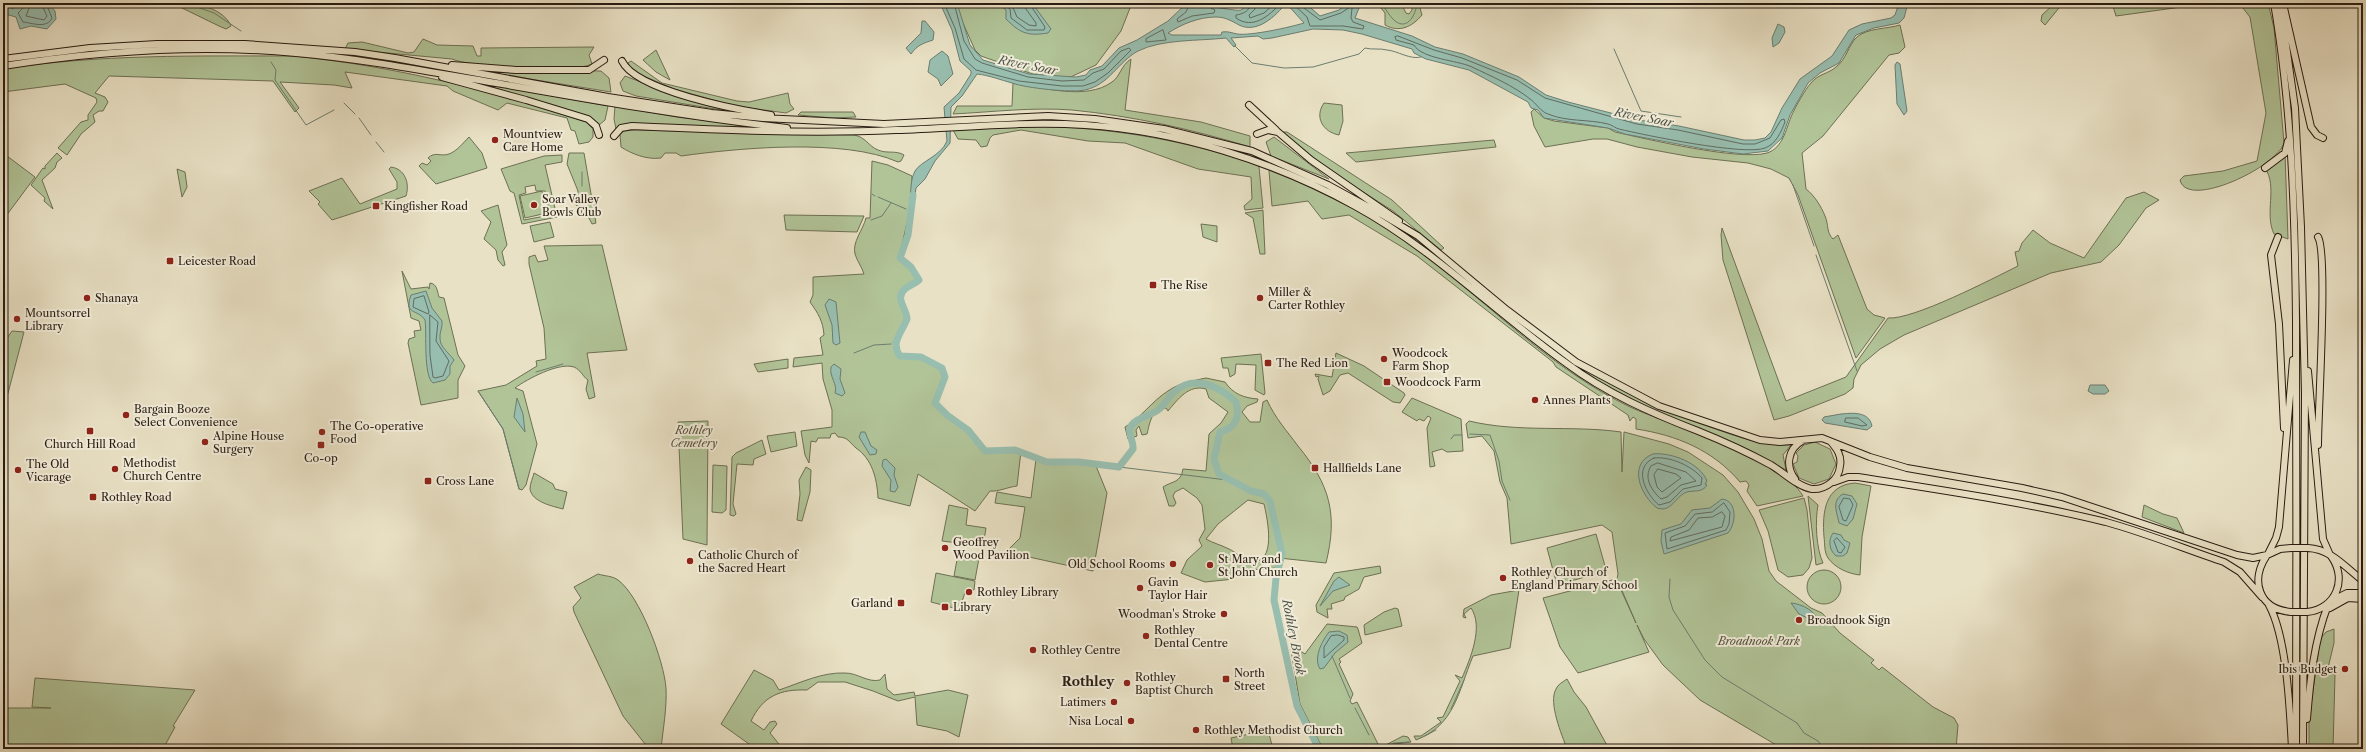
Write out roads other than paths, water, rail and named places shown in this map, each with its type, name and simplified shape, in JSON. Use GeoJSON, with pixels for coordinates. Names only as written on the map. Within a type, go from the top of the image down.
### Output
{"type":"FeatureCollection","features":[{"type":"Feature","properties":{"kind":"highway"},"geometry":{"type":"LineString","coordinates":[[2274,3],[2285,80],[2291,141],[2295,253],[2298,420],[2296,749]]}},
{"type":"Feature","properties":{"kind":"highway"},"geometry":{"type":"LineString","coordinates":[[2280,3],[2295,108],[2302,226],[2304,749]]}},
{"type":"Feature","properties":{"kind":"highway"},"geometry":{"type":"LineString","coordinates":[[2283,3],[2311,127],[2316,135],[2323,138]]}},
{"type":"Feature","properties":{"kind":"highway"},"geometry":{"type":"LineString","coordinates":[[3,59],[90,48],[158,44],[245,44],[331,54],[351,59],[711,119],[812,131]]}},
{"type":"Feature","properties":{"kind":"highway"},"geometry":{"type":"LineString","coordinates":[[3,66],[93,54],[154,51],[246,51],[331,54],[355,52],[705,112],[804,120],[884,124],[939,120],[1048,116],[1095,119],[1164,129],[1243,148],[1284,164],[1357,200],[1418,236]]}},
{"type":"Feature","properties":{"kind":"highway"},"geometry":{"type":"LineString","coordinates":[[395,58],[477,67],[554,71],[589,70],[604,60]]}},
{"type":"Feature","properties":{"kind":"highway"},"geometry":{"type":"LineString","coordinates":[[622,61],[629,72],[639,78],[698,100],[733,108],[804,120]]}},
{"type":"Feature","properties":{"kind":"highway"},"geometry":{"type":"LineString","coordinates":[[399,66],[526,100],[588,119],[596,126],[599,135]]}},
{"type":"Feature","properties":{"kind":"highway"},"geometry":{"type":"LineString","coordinates":[[2265,168],[2285,152],[2288,145],[2285,80]]}},
{"type":"Feature","properties":{"kind":"highway"},"geometry":{"type":"LineString","coordinates":[[1250,105],[1278,132],[1311,160],[1391,215],[1557,348],[1611,382],[1659,406],[1746,436],[1772,441],[1803,440],[1816,437],[1828,440],[1873,458],[1907,468],[2022,488],[2062,497],[2237,555],[2253,558],[2280,549],[2318,549],[2331,555],[2363,581]]}},
{"type":"Feature","properties":{"kind":"highway"},"geometry":{"type":"LineString","coordinates":[[614,136],[621,128],[632,126],[812,131],[883,131],[1012,124],[1087,125],[1163,136],[1242,156],[1284,172],[1354,205],[1414,244],[1501,314],[1590,379],[1657,416],[1743,451],[1811,489],[1822,488],[1832,482],[1848,477],[1858,476],[1994,499],[2108,523],[2224,562],[2240,572],[2269,605],[2278,627],[2286,676],[2292,749]]}},
{"type":"Feature","properties":{"kind":"highway"},"geometry":{"type":"LineString","coordinates":[[1257,134],[1268,130],[1278,132]]}},
{"type":"Feature","properties":{"kind":"highway"},"geometry":{"type":"LineString","coordinates":[[2278,237],[2272,250],[2271,260],[2279,324],[2284,412],[2284,463]]}},
{"type":"Feature","properties":{"kind":"highway"},"geometry":{"type":"LineString","coordinates":[[2318,237],[2321,243],[2322,281],[2318,481]]}},
{"type":"Feature","properties":{"kind":"highway"},"geometry":{"type":"LineString","coordinates":[[2269,605],[2280,611],[2307,612],[2328,605],[2333,600],[2337,592],[2339,576],[2323,539],[2303,304]]}},
{"type":"Feature","properties":{"kind":"highway"},"geometry":{"type":"LineString","coordinates":[[2262,597],[2258,577],[2279,527],[2296,321]]}},
{"type":"Feature","properties":{"kind":"highway"},"geometry":{"type":"LineString","coordinates":[[1796,481],[1790,470],[1789,458],[1794,447],[1803,440]]}},
{"type":"Feature","properties":{"kind":"highway"},"geometry":{"type":"LineString","coordinates":[[1828,440],[1837,450],[1841,461],[1839,473],[1832,482]]}},
{"type":"Feature","properties":{"kind":"highway"},"geometry":{"type":"LineString","coordinates":[[2333,600],[2347,593],[2363,593]]}},
{"type":"Feature","properties":{"kind":"highway"},"geometry":{"type":"LineString","coordinates":[[2326,612],[2343,600],[2351,598],[2363,599]]}},
{"type":"Feature","properties":{"kind":"highway"},"geometry":{"type":"LineString","coordinates":[[2304,749],[2313,663],[2328,605]]}},
{"type":"Feature","properties":{"kind":"water"},"geometry":{"type":"Polygon","coordinates":[[[5,3],[9,3],[12,9],[24,3],[48,3],[55,11],[56,19],[47,29],[31,26],[20,29],[16,17],[5,14],[5,3]]]}},
{"type":"Feature","properties":{"kind":"water"},"geometry":{"type":"Polygon","coordinates":[[[940,3],[957,3],[970,45],[983,60],[1029,74],[1076,77],[1086,75],[1090,70],[1102,66],[1119,48],[1137,40],[1168,21],[1187,3],[1241,10],[1248,3],[1286,3],[1305,3],[1320,16],[1339,10],[1347,3],[1361,3],[1355,18],[1412,36],[1435,47],[1463,54],[1519,77],[1546,95],[1638,120],[1679,126],[1744,140],[1755,140],[1765,138],[1771,132],[1782,108],[1800,79],[1832,56],[1849,30],[1862,24],[1891,18],[1895,15],[1899,3],[1908,3],[1904,18],[1899,23],[1874,28],[1856,35],[1839,63],[1820,73],[1808,83],[1790,115],[1782,138],[1768,151],[1743,154],[1704,149],[1625,134],[1608,128],[1544,118],[1538,110],[1531,108],[1528,102],[1469,70],[1426,59],[1414,53],[1412,49],[1362,34],[1343,30],[1313,29],[1263,39],[1258,36],[1231,38],[1236,45],[1234,47],[1226,38],[1158,44],[1138,51],[1101,83],[1085,90],[1078,91],[1019,85],[990,76],[977,74],[962,96],[951,107],[950,143],[935,161],[925,179],[916,188],[914,203],[910,203],[911,182],[915,171],[918,167],[940,151],[947,141],[944,107],[959,93],[971,74],[971,71],[960,61],[952,30],[940,3]],[[1286,3],[1266,22],[1253,27],[1239,25],[1222,18],[1210,17],[1191,22],[1168,33],[1172,35],[1221,35],[1222,32],[1252,34],[1304,23],[1286,3]]]}},
{"type":"Feature","properties":{"kind":"water"},"geometry":{"type":"Polygon","coordinates":[[[997,3],[1032,3],[1051,29],[1048,33],[1025,33],[1016,28],[1006,19],[1006,10],[997,3]]]}},
{"type":"Feature","properties":{"kind":"water"},"geometry":{"type":"Polygon","coordinates":[[[922,21],[925,21],[934,32],[933,40],[918,46],[911,54],[906,48],[921,33],[922,21]]]}},
{"type":"Feature","properties":{"kind":"water"},"geometry":{"type":"Polygon","coordinates":[[[1778,24],[1784,27],[1785,32],[1779,43],[1773,47],[1772,38],[1778,24]]]}},
{"type":"Feature","properties":{"kind":"water"},"geometry":{"type":"Polygon","coordinates":[[[942,51],[948,56],[953,74],[941,86],[938,79],[928,72],[930,60],[942,51]]]}},
{"type":"Feature","properties":{"kind":"water"},"geometry":{"type":"Polygon","coordinates":[[[1897,62],[1900,64],[1907,111],[1904,115],[1897,104],[1895,65],[1897,62]]]}},
{"type":"Feature","properties":{"kind":"water"},"geometry":{"type":"Polygon","coordinates":[[[426,291],[432,308],[442,321],[440,342],[443,348],[454,360],[450,366],[450,374],[445,380],[433,383],[428,372],[425,320],[422,316],[412,311],[409,306],[411,295],[426,291]]]}},
{"type":"Feature","properties":{"kind":"water"},"geometry":{"type":"Polygon","coordinates":[[[829,299],[836,302],[840,343],[836,345],[833,343],[832,325],[825,305],[829,299]]]}},
{"type":"Feature","properties":{"kind":"water"},"geometry":{"type":"Polygon","coordinates":[[[834,364],[841,369],[840,379],[845,393],[842,396],[835,393],[836,390],[831,374],[831,367],[834,364]]]}},
{"type":"Feature","properties":{"kind":"water"},"geometry":{"type":"Polygon","coordinates":[[[2090,385],[2105,385],[2109,391],[2105,394],[2093,394],[2088,391],[2090,385]]]}},
{"type":"Feature","properties":{"kind":"water"},"geometry":{"type":"Polygon","coordinates":[[[517,398],[523,414],[525,432],[514,417],[517,398]]]}},
{"type":"Feature","properties":{"kind":"water"},"geometry":{"type":"Polygon","coordinates":[[[1855,413],[1864,415],[1870,421],[1872,426],[1867,430],[1825,423],[1822,420],[1824,417],[1855,413]]]}},
{"type":"Feature","properties":{"kind":"water"},"geometry":{"type":"Polygon","coordinates":[[[861,432],[865,432],[871,446],[877,450],[876,454],[870,455],[859,437],[861,432]]]}},
{"type":"Feature","properties":{"kind":"water"},"geometry":{"type":"Polygon","coordinates":[[[1653,454],[1676,457],[1692,464],[1703,475],[1707,481],[1705,484],[1707,485],[1701,490],[1683,494],[1666,508],[1657,508],[1646,496],[1639,480],[1640,465],[1645,459],[1653,454]]]}},
{"type":"Feature","properties":{"kind":"water"},"geometry":{"type":"Polygon","coordinates":[[[886,459],[895,468],[894,475],[898,487],[895,492],[890,491],[891,480],[882,466],[883,460],[886,459]]]}},
{"type":"Feature","properties":{"kind":"water"},"geometry":{"type":"Polygon","coordinates":[[[1843,494],[1852,496],[1857,504],[1853,519],[1847,526],[1839,523],[1836,511],[1837,500],[1843,494]]]}},
{"type":"Feature","properties":{"kind":"water"},"geometry":{"type":"Polygon","coordinates":[[[1722,499],[1731,504],[1734,513],[1733,524],[1728,533],[1664,554],[1661,541],[1662,530],[1681,524],[1692,510],[1710,508],[1722,499]]]}},
{"type":"Feature","properties":{"kind":"water"},"geometry":{"type":"Polygon","coordinates":[[[1833,533],[1841,535],[1844,540],[1850,543],[1847,553],[1843,556],[1836,556],[1832,551],[1830,542],[1833,533]]]}},
{"type":"Feature","properties":{"kind":"water"},"geometry":{"type":"Polygon","coordinates":[[[1339,577],[1350,585],[1333,591],[1320,606],[1334,581],[1339,577]]]}},
{"type":"Feature","properties":{"kind":"water"},"geometry":{"type":"Polygon","coordinates":[[[1791,603],[1808,609],[1815,615],[1818,623],[1799,614],[1791,603]]]}},
{"type":"Feature","properties":{"kind":"water"},"geometry":{"type":"Polygon","coordinates":[[[1339,631],[1347,635],[1348,642],[1335,653],[1324,668],[1320,669],[1317,660],[1321,645],[1329,632],[1339,631]]]}},
{"type":"Feature","properties":{"kind":"waterway"},"geometry":{"type":"LineString","coordinates":[[186,3],[214,13],[241,31]]}},
{"type":"Feature","properties":{"kind":"waterway"},"geometry":{"type":"LineString","coordinates":[[1381,3],[1391,17],[1400,24],[1407,23],[1410,20],[1415,12],[1417,3]]}},
{"type":"Feature","properties":{"kind":"waterway"},"geometry":{"type":"LineString","coordinates":[[1235,46],[1252,63],[1284,68],[1313,67],[1359,54],[1365,48],[1384,49],[1417,58],[1421,57]]}},
{"type":"Feature","properties":{"kind":"waterway","name":"River Soar"},"geometry":{"type":"LineString","coordinates":[[1614,49],[1641,111],[1681,117]]}},
{"type":"Feature","properties":{"kind":"waterway"},"geometry":{"type":"LineString","coordinates":[[271,62],[276,70],[275,80],[306,125],[334,110]]}},
{"type":"Feature","properties":{"kind":"waterway"},"geometry":{"type":"LineString","coordinates":[[344,103],[355,114]]}},
{"type":"Feature","properties":{"kind":"waterway"},"geometry":{"type":"LineString","coordinates":[[359,118],[371,135]]}},
{"type":"Feature","properties":{"kind":"waterway"},"geometry":{"type":"LineString","coordinates":[[376,142],[384,152]]}},
{"type":"Feature","properties":{"kind":"waterway"},"geometry":{"type":"LineString","coordinates":[[582,172],[582,186]]}},
{"type":"Feature","properties":{"kind":"waterway"},"geometry":{"type":"LineString","coordinates":[[1793,185],[1814,246]]}},
{"type":"Feature","properties":{"kind":"waterway","name":"Rothley Brook"},"geometry":{"type":"LineString","coordinates":[[913,195],[908,235],[900,258],[911,267],[919,280],[908,286],[902,292],[901,300],[907,319],[898,338],[896,347],[897,351],[900,356],[921,357],[942,368],[945,377],[935,403],[947,415],[968,430],[985,451],[1015,450],[1047,462],[1079,462],[1119,467],[1133,449],[1130,436],[1130,428],[1132,425],[1139,419],[1158,410],[1174,392],[1182,387],[1190,384],[1206,384],[1222,391],[1236,402],[1236,421],[1230,428],[1220,432],[1214,459],[1219,474],[1251,491],[1264,494],[1270,501],[1282,554],[1276,578],[1274,600],[1297,706],[1319,749]]}},
{"type":"Feature","properties":{"kind":"waterway"},"geometry":{"type":"LineString","coordinates":[[878,197],[906,209]]}},
{"type":"Feature","properties":{"kind":"waterway"},"geometry":{"type":"LineString","coordinates":[[871,220],[882,216],[891,203]]}},
{"type":"Feature","properties":{"kind":"waterway"},"geometry":{"type":"LineString","coordinates":[[1816,255],[1857,371]]}},
{"type":"Feature","properties":{"kind":"waterway"},"geometry":{"type":"LineString","coordinates":[[854,353],[874,345],[891,344]]}},
{"type":"Feature","properties":{"kind":"waterway"},"geometry":{"type":"LineString","coordinates":[[536,372],[563,364]]}},
{"type":"Feature","properties":{"kind":"waterway"},"geometry":{"type":"LineString","coordinates":[[478,391],[503,429],[519,489]]}},
{"type":"Feature","properties":{"kind":"waterway"},"geometry":{"type":"LineString","coordinates":[[1470,434],[1490,435],[1499,461],[1502,481],[1510,500]]}},
{"type":"Feature","properties":{"kind":"waterway"},"geometry":{"type":"LineString","coordinates":[[1451,439],[1454,435],[1462,435]]}},
{"type":"Feature","properties":{"kind":"waterway","name":"Rothley Brook"},"geometry":{"type":"LineString","coordinates":[[1119,467],[1227,480]]}},
{"type":"Feature","properties":{"kind":"waterway"},"geometry":{"type":"LineString","coordinates":[[1670,579],[1669,597],[1673,610],[1705,660],[1722,677],[1797,723],[1804,733],[1818,741],[1824,749]]}},
{"type":"Feature","properties":{"kind":"waterway"},"geometry":{"type":"LineString","coordinates":[[1332,656],[1350,698]]}},
{"type":"Feature","properties":{"kind":"waterway"},"geometry":{"type":"LineString","coordinates":[[1451,709],[1464,680]]}},
{"type":"Feature","properties":{"kind":"waterway"},"geometry":{"type":"LineString","coordinates":[[1355,708],[1369,735]]}},
{"type":"Feature","properties":{"kind":"waterway"},"geometry":{"type":"LineString","coordinates":[[1425,736],[1436,730]]}},
{"type":"Feature","properties":{"kind":"waterway"},"geometry":{"type":"LineString","coordinates":[[1382,749],[1394,743],[1409,742]]}},
{"type":"Feature","properties":{"kind":"place","name":"Mountview Care Home"},"geometry":{"type":"Point","coordinates":[495,140]}},
{"type":"Feature","properties":{"kind":"place","name":"Soar Valley Bowls Club"},"geometry":{"type":"Point","coordinates":[534,205]}},
{"type":"Feature","properties":{"kind":"place","name":"Kingfisher Road"},"geometry":{"type":"Point","coordinates":[376,206]}},
{"type":"Feature","properties":{"kind":"place","name":"Leicester Road"},"geometry":{"type":"Point","coordinates":[170,261]}},
{"type":"Feature","properties":{"kind":"place","name":"The Rise"},"geometry":{"type":"Point","coordinates":[1153,285]}},
{"type":"Feature","properties":{"kind":"place","name":"Shanaya"},"geometry":{"type":"Point","coordinates":[87,298]}},
{"type":"Feature","properties":{"kind":"place","name":"Miller & Carter Rothley"},"geometry":{"type":"Point","coordinates":[1260,298]}},
{"type":"Feature","properties":{"kind":"place","name":"Mountsorrel Library"},"geometry":{"type":"Point","coordinates":[17,319]}},
{"type":"Feature","properties":{"kind":"place","name":"Woodcock Farm Shop"},"geometry":{"type":"Point","coordinates":[1384,359]}},
{"type":"Feature","properties":{"kind":"place","name":"The Red Lion"},"geometry":{"type":"Point","coordinates":[1268,363]}},
{"type":"Feature","properties":{"kind":"place","name":"Woodcock Farm"},"geometry":{"type":"Point","coordinates":[1387,382]}},
{"type":"Feature","properties":{"kind":"place","name":"Annes Plants"},"geometry":{"type":"Point","coordinates":[1535,400]}},
{"type":"Feature","properties":{"kind":"place","name":"Bargain Booze Select Convenience"},"geometry":{"type":"Point","coordinates":[126,415]}},
{"type":"Feature","properties":{"kind":"place","name":"Church Hill Road"},"geometry":{"type":"Point","coordinates":[90,431]}},
{"type":"Feature","properties":{"kind":"place","name":"The Co-operative Food"},"geometry":{"type":"Point","coordinates":[322,432]}},
{"type":"Feature","properties":{"kind":"place","name":"Alpine House Surgery"},"geometry":{"type":"Point","coordinates":[205,442]}},
{"type":"Feature","properties":{"kind":"place","name":"Co-op"},"geometry":{"type":"Point","coordinates":[321,445]}},
{"type":"Feature","properties":{"kind":"place","name":"Hallfields Lane"},"geometry":{"type":"Point","coordinates":[1315,468]}},
{"type":"Feature","properties":{"kind":"place","name":"Methodist Church Centre"},"geometry":{"type":"Point","coordinates":[115,469]}},
{"type":"Feature","properties":{"kind":"place","name":"The Old Vicarage"},"geometry":{"type":"Point","coordinates":[18,470]}},
{"type":"Feature","properties":{"kind":"place","name":"Cross Lane"},"geometry":{"type":"Point","coordinates":[428,481]}},
{"type":"Feature","properties":{"kind":"place","name":"Rothley Road"},"geometry":{"type":"Point","coordinates":[93,497]}},
{"type":"Feature","properties":{"kind":"place","name":"Geoffrey Wood Pavilion"},"geometry":{"type":"Point","coordinates":[945,548]}},
{"type":"Feature","properties":{"kind":"place","name":"Catholic Church of the Sacred Heart"},"geometry":{"type":"Point","coordinates":[690,561]}},
{"type":"Feature","properties":{"kind":"place","name":"Old School Rooms"},"geometry":{"type":"Point","coordinates":[1173,564]}},
{"type":"Feature","properties":{"kind":"place","name":"St Mary and St John Church"},"geometry":{"type":"Point","coordinates":[1210,565]}},
{"type":"Feature","properties":{"kind":"place","name":"Rothley Church of England Primary School"},"geometry":{"type":"Point","coordinates":[1503,578]}},
{"type":"Feature","properties":{"kind":"place","name":"Gavin Taylor Hair"},"geometry":{"type":"Point","coordinates":[1140,588]}},
{"type":"Feature","properties":{"kind":"place","name":"Rothley Library"},"geometry":{"type":"Point","coordinates":[969,592]}},
{"type":"Feature","properties":{"kind":"place","name":"Garland"},"geometry":{"type":"Point","coordinates":[901,603]}},
{"type":"Feature","properties":{"kind":"place","name":"Library"},"geometry":{"type":"Point","coordinates":[945,607]}},
{"type":"Feature","properties":{"kind":"place","name":"Woodman's Stroke"},"geometry":{"type":"Point","coordinates":[1224,614]}},
{"type":"Feature","properties":{"kind":"place","name":"Broadnook Sign"},"geometry":{"type":"Point","coordinates":[1799,620]}},
{"type":"Feature","properties":{"kind":"place","name":"Rothley Dental Centre"},"geometry":{"type":"Point","coordinates":[1146,636]}},
{"type":"Feature","properties":{"kind":"place","name":"Rothley Centre"},"geometry":{"type":"Point","coordinates":[1033,650]}},
{"type":"Feature","properties":{"kind":"place","name":"Ibis Budget"},"geometry":{"type":"Point","coordinates":[2345,669]}},
{"type":"Feature","properties":{"kind":"place","name":"North Street"},"geometry":{"type":"Point","coordinates":[1226,679]}},
{"type":"Feature","properties":{"kind":"place","name":"Rothley Baptist Church"},"geometry":{"type":"Point","coordinates":[1127,683]}},
{"type":"Feature","properties":{"kind":"place","name":"Latimers"},"geometry":{"type":"Point","coordinates":[1114,702]}},
{"type":"Feature","properties":{"kind":"place","name":"Nisa Local"},"geometry":{"type":"Point","coordinates":[1131,721]}},
{"type":"Feature","properties":{"kind":"place","name":"Rothley Methodist Church"},"geometry":{"type":"Point","coordinates":[1196,730]}},
{"type":"Feature","properties":{"kind":"district","name":"Rothley"},"geometry":{"type":"Point","coordinates":[1088,681]}},
{"type":"Feature","properties":{"kind":"park label","name":"Rothley Cemetery"},"geometry":{"type":"Point","coordinates":[694,436]}},
{"type":"Feature","properties":{"kind":"park label","name":"Broadnook Park"},"geometry":{"type":"Point","coordinates":[1759,641]}}]}
